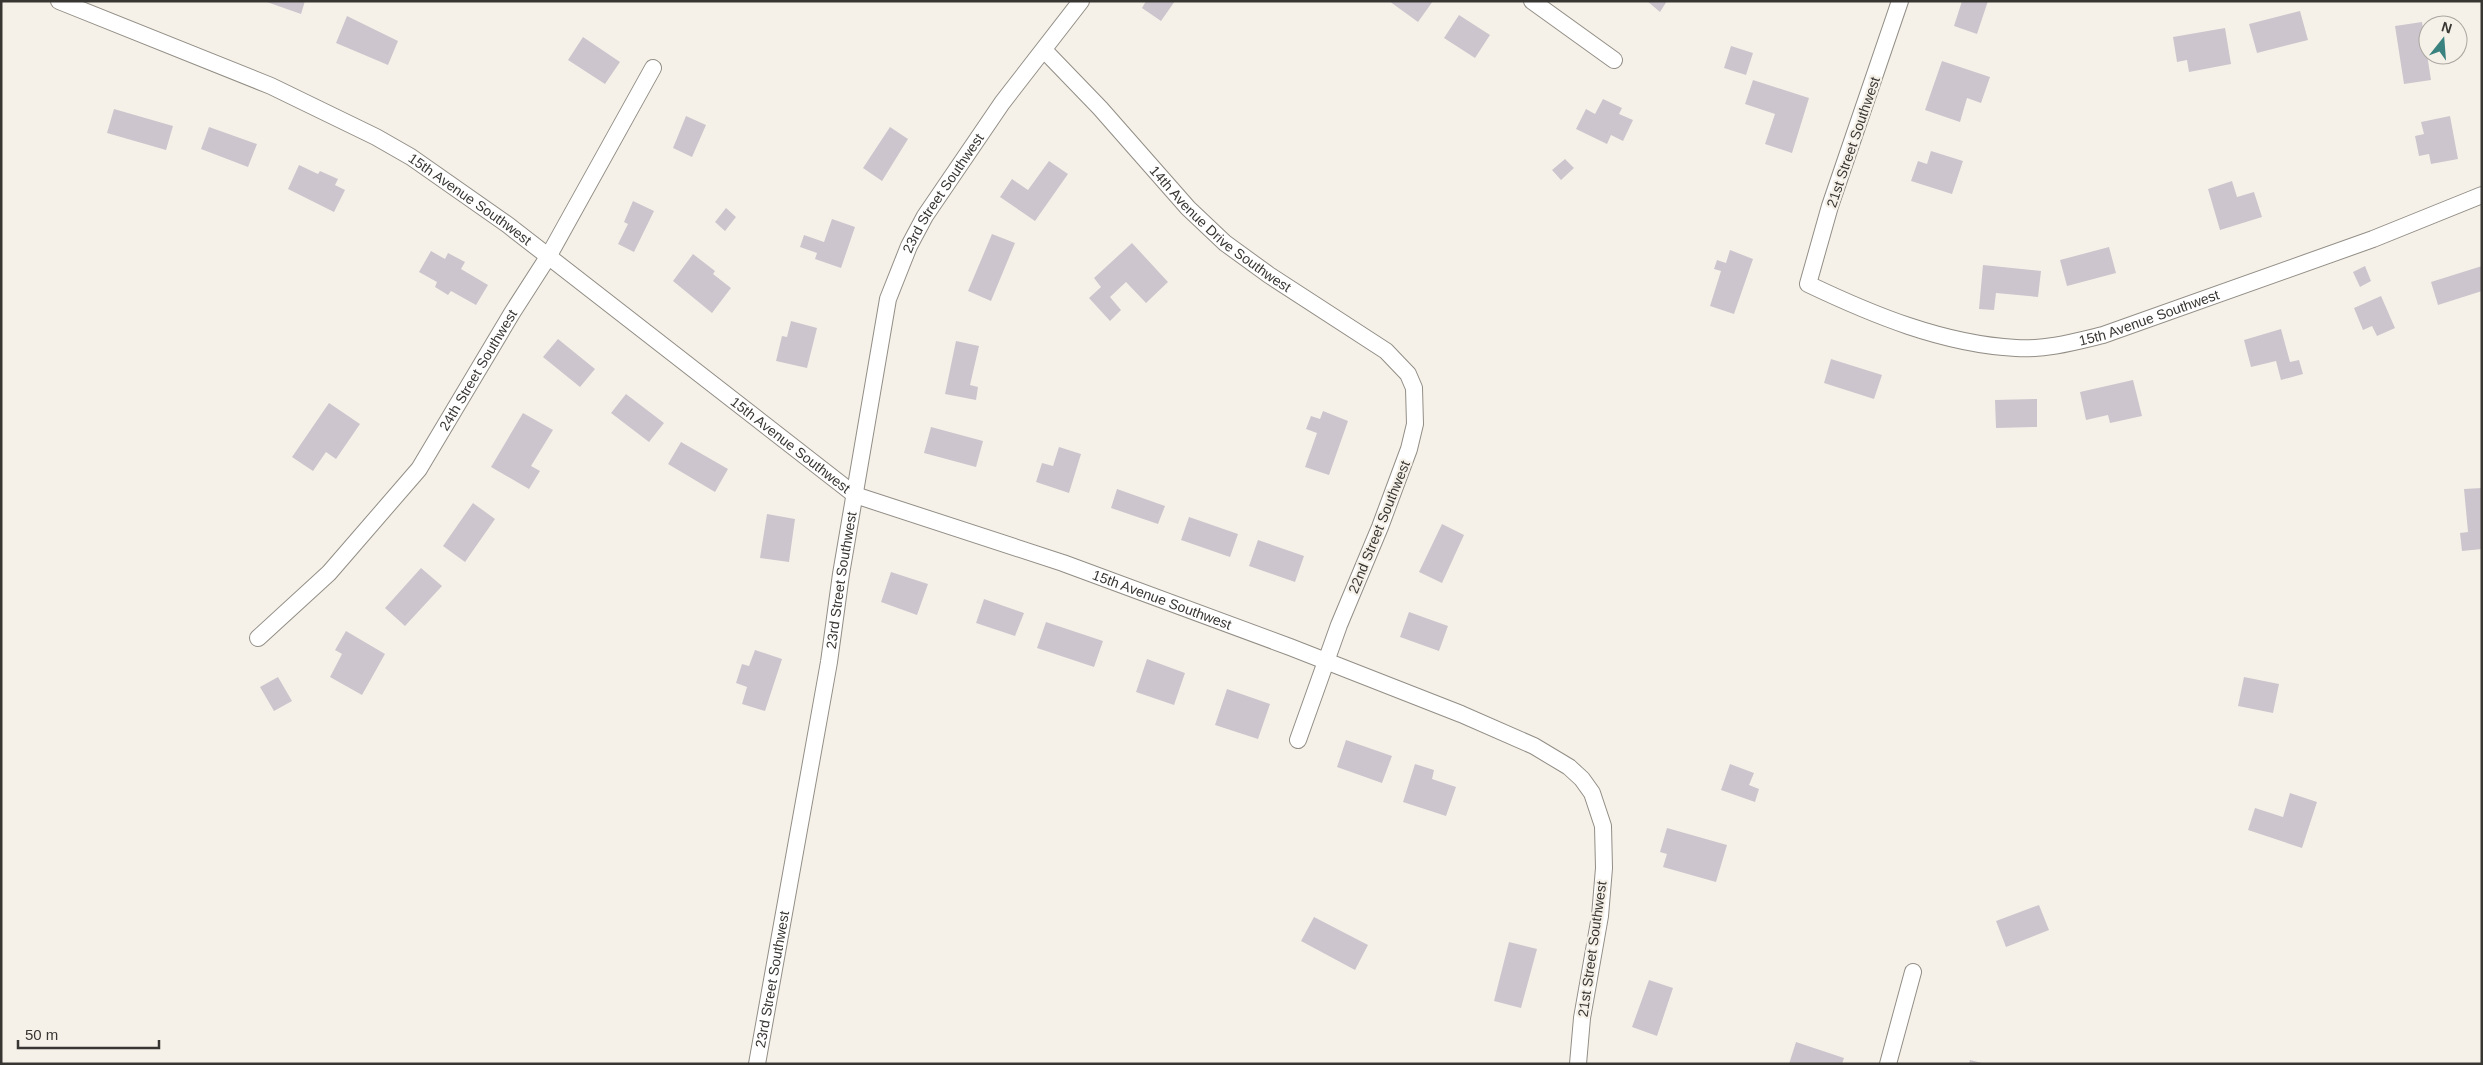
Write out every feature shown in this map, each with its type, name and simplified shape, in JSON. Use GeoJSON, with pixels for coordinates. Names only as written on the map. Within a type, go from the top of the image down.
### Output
{"type":"FeatureCollection","features":[{"type":"Feature","properties":{"kind":"street","name":"15th Avenue Southwest"},"geometry":{"type":"LineString","coordinates":[[58,1],[272,86],[376,137],[444,178],[855,495],[1064,563],[1461,714],[1534,746],[1569,767],[1582,779]]}},
{"type":"Feature","properties":{"kind":"street","name":"23rd Street Southwest"},"geometry":{"type":"LineString","coordinates":[[757,1064],[829,662],[841,574],[884,321],[899,266],[926,216],[1002,103],[1081,1]]}},
{"type":"Feature","properties":{"kind":"street"},"geometry":{"type":"LineString","coordinates":[[1532,1],[1614,60]]}},
{"type":"Feature","properties":{"kind":"street","name":"21st Street Southwest"},"geometry":{"type":"LineString","coordinates":[[1808,284],[1830,206],[1900,1]]}},
{"type":"Feature","properties":{"kind":"street","name":"14th Avenue Drive Southwest"},"geometry":{"type":"LineString","coordinates":[[1044,50],[1100,108],[1188,208],[1225,243],[1269,275],[1386,351],[1408,374],[1414,388]]}},
{"type":"Feature","properties":{"kind":"street","name":"24th Street Southwest"},"geometry":{"type":"LineString","coordinates":[[258,638],[329,573],[419,469],[512,313],[548,257],[653,68]]}},
{"type":"Feature","properties":{"kind":"street","name":"15th Avenue Southwest"},"geometry":{"type":"LineString","coordinates":[[1808,284],[1853,306],[1935,333],[2016,348],[2042,348],[2103,335],[2373,239],[2482,195]]}},
{"type":"Feature","properties":{"kind":"street","name":"22nd Street Southwest"},"geometry":{"type":"LineString","coordinates":[[1298,740],[1325,661],[1410,449],[1415,424],[1414,388]]}},
{"type":"Feature","properties":{"kind":"street","name":"21st Street Southwest"},"geometry":{"type":"LineString","coordinates":[[1578,1064],[1582,1018],[1600,916],[1604,868],[1603,826],[1599,809],[1582,779]]}},
{"type":"Feature","properties":{"kind":"street"},"geometry":{"type":"LineString","coordinates":[[1888,1064],[1913,972]]}},
{"type":"Feature","properties":{"kind":"building"},"geometry":{"type":"Polygon","coordinates":[[[264,1],[305,1],[301,14],[264,1]]]}},
{"type":"Feature","properties":{"kind":"building"},"geometry":{"type":"Polygon","coordinates":[[[1146,1],[1175,1],[1161,21],[1142,8],[1146,1]]]}},
{"type":"Feature","properties":{"kind":"building"},"geometry":{"type":"Polygon","coordinates":[[[1389,1],[1433,1],[1418,22],[1389,1]]]}},
{"type":"Feature","properties":{"kind":"building"},"geometry":{"type":"Polygon","coordinates":[[[1647,1],[1667,1],[1660,12],[1647,1]]]}},
{"type":"Feature","properties":{"kind":"building"},"geometry":{"type":"Polygon","coordinates":[[[1962,1],[1988,1],[1977,34],[1954,26],[1962,1]]]}},
{"type":"Feature","properties":{"kind":"building"},"geometry":{"type":"Polygon","coordinates":[[[2300,11],[2308,40],[2257,53],[2249,24],[2300,11]]]}},
{"type":"Feature","properties":{"kind":"building"},"geometry":{"type":"Polygon","coordinates":[[[1459,15],[1490,35],[1475,58],[1444,38],[1459,15]]]}},
{"type":"Feature","properties":{"kind":"building"},"geometry":{"type":"Polygon","coordinates":[[[347,16],[398,41],[388,65],[336,43],[347,16]]]}},
{"type":"Feature","properties":{"kind":"building"},"geometry":{"type":"Polygon","coordinates":[[[2418,23],[2418,65],[2429,65],[2431,80],[2404,84],[2395,26],[2418,23]]]}},
{"type":"Feature","properties":{"kind":"building"},"geometry":{"type":"Polygon","coordinates":[[[2225,28],[2231,64],[2189,72],[2187,60],[2177,62],[2173,37],[2225,28]]]}},
{"type":"Feature","properties":{"kind":"building"},"geometry":{"type":"Polygon","coordinates":[[[583,37],[620,62],[605,84],[568,60],[583,37]]]}},
{"type":"Feature","properties":{"kind":"building"},"geometry":{"type":"Polygon","coordinates":[[[1731,46],[1753,53],[1746,75],[1724,68],[1731,46]]]}},
{"type":"Feature","properties":{"kind":"building"},"geometry":{"type":"Polygon","coordinates":[[[1942,61],[1990,77],[1981,103],[1967,98],[1960,122],[1925,110],[1942,61]]]}},
{"type":"Feature","properties":{"kind":"building"},"geometry":{"type":"Polygon","coordinates":[[[1753,80],[1809,98],[1792,153],[1765,144],[1775,114],[1745,104],[1753,80]]]}},
{"type":"Feature","properties":{"kind":"building"},"geometry":{"type":"Polygon","coordinates":[[[1603,99],[1622,108],[1619,114],[1633,120],[1623,141],[1611,135],[1607,144],[1576,129],[1586,109],[1595,114],[1603,99]]]}},
{"type":"Feature","properties":{"kind":"building"},"geometry":{"type":"Polygon","coordinates":[[[114,109],[173,126],[166,150],[107,133],[114,109]]]}},
{"type":"Feature","properties":{"kind":"building"},"geometry":{"type":"Polygon","coordinates":[[[686,116],[706,125],[692,157],[673,148],[686,116]]]}},
{"type":"Feature","properties":{"kind":"building"},"geometry":{"type":"Polygon","coordinates":[[[2450,116],[2458,159],[2431,164],[2429,154],[2419,156],[2415,136],[2424,134],[2421,122],[2450,116]]]}},
{"type":"Feature","properties":{"kind":"building"},"geometry":{"type":"Polygon","coordinates":[[[209,127],[257,144],[248,167],[201,149],[209,127]]]}},
{"type":"Feature","properties":{"kind":"building"},"geometry":{"type":"Polygon","coordinates":[[[890,127],[908,139],[882,181],[863,168],[890,127]]]}},
{"type":"Feature","properties":{"kind":"building"},"geometry":{"type":"Polygon","coordinates":[[[1931,151],[1963,161],[1952,194],[1911,181],[1918,161],[1927,164],[1931,151]]]}},
{"type":"Feature","properties":{"kind":"building"},"geometry":{"type":"Polygon","coordinates":[[[1565,159],[1574,168],[1561,180],[1552,170],[1565,159]]]}},
{"type":"Feature","properties":{"kind":"building"},"geometry":{"type":"Polygon","coordinates":[[[1049,161],[1068,174],[1035,221],[1000,197],[1012,179],[1028,190],[1049,161]]]}},
{"type":"Feature","properties":{"kind":"building"},"geometry":{"type":"Polygon","coordinates":[[[299,165],[318,174],[320,171],[338,179],[335,185],[345,190],[334,212],[288,189],[299,165]]]}},
{"type":"Feature","properties":{"kind":"building"},"geometry":{"type":"Polygon","coordinates":[[[2232,181],[2237,197],[2254,192],[2262,217],[2220,230],[2208,189],[2232,181]]]}},
{"type":"Feature","properties":{"kind":"building"},"geometry":{"type":"Polygon","coordinates":[[[633,201],[654,211],[634,252],[618,244],[628,224],[624,222],[633,201]]]}},
{"type":"Feature","properties":{"kind":"building"},"geometry":{"type":"Polygon","coordinates":[[[726,208],[736,217],[725,231],[715,222],[726,208]]]}},
{"type":"Feature","properties":{"kind":"building"},"geometry":{"type":"Polygon","coordinates":[[[832,219],[855,227],[841,268],[815,259],[817,253],[800,247],[804,235],[824,242],[832,219]]]}},
{"type":"Feature","properties":{"kind":"building"},"geometry":{"type":"Polygon","coordinates":[[[992,234],[1015,243],[991,301],[968,291],[992,234]]]}},
{"type":"Feature","properties":{"kind":"building"},"geometry":{"type":"Polygon","coordinates":[[[1132,243],[1168,282],[1146,303],[1126,282],[1110,297],[1121,310],[1110,321],[1089,298],[1101,287],[1094,278],[1132,243]]]}},
{"type":"Feature","properties":{"kind":"building"},"geometry":{"type":"Polygon","coordinates":[[[2109,247],[2116,273],[2067,286],[2060,260],[2109,247]]]}},
{"type":"Feature","properties":{"kind":"building"},"geometry":{"type":"Polygon","coordinates":[[[1730,250],[1753,259],[1734,314],[1710,306],[1721,271],[1714,269],[1717,260],[1726,263],[1730,250]]]}},
{"type":"Feature","properties":{"kind":"building"},"geometry":{"type":"Polygon","coordinates":[[[431,251],[445,259],[448,253],[465,262],[461,269],[488,285],[476,305],[451,291],[448,295],[435,287],[437,282],[419,272],[431,251]]]}},
{"type":"Feature","properties":{"kind":"building"},"geometry":{"type":"Polygon","coordinates":[[[693,254],[715,271],[713,274],[731,288],[712,313],[673,281],[693,254]]]}},
{"type":"Feature","properties":{"kind":"building"},"geometry":{"type":"Polygon","coordinates":[[[1983,265],[2041,271],[2038,297],[1996,293],[1994,310],[1979,309],[1983,265]]]}},
{"type":"Feature","properties":{"kind":"building"},"geometry":{"type":"Polygon","coordinates":[[[2365,266],[2371,281],[2360,287],[2353,272],[2365,266]]]}},
{"type":"Feature","properties":{"kind":"building"},"geometry":{"type":"Polygon","coordinates":[[[2482,266],[2482,291],[2438,305],[2431,282],[2482,266]]]}},
{"type":"Feature","properties":{"kind":"building"},"geometry":{"type":"Polygon","coordinates":[[[2381,296],[2395,328],[2377,336],[2372,326],[2363,330],[2354,308],[2381,296]]]}},
{"type":"Feature","properties":{"kind":"building"},"geometry":{"type":"Polygon","coordinates":[[[791,321],[817,328],[807,368],[776,361],[782,336],[787,337],[791,321]]]}},
{"type":"Feature","properties":{"kind":"building"},"geometry":{"type":"Polygon","coordinates":[[[2281,329],[2290,362],[2299,360],[2303,374],[2281,380],[2276,361],[2251,367],[2244,340],[2281,329]]]}},
{"type":"Feature","properties":{"kind":"building"},"geometry":{"type":"Polygon","coordinates":[[[558,339],[595,369],[580,387],[543,357],[558,339]]]}},
{"type":"Feature","properties":{"kind":"building"},"geometry":{"type":"Polygon","coordinates":[[[956,341],[979,346],[970,385],[978,387],[976,400],[945,394],[956,341]]]}},
{"type":"Feature","properties":{"kind":"building"},"geometry":{"type":"Polygon","coordinates":[[[1831,359],[1882,375],[1874,399],[1824,383],[1831,359]]]}},
{"type":"Feature","properties":{"kind":"building"},"geometry":{"type":"Polygon","coordinates":[[[2133,380],[2142,416],[2110,423],[2108,415],[2086,420],[2080,392],[2133,380]]]}},
{"type":"Feature","properties":{"kind":"building"},"geometry":{"type":"Polygon","coordinates":[[[626,394],[664,423],[649,442],[611,413],[626,394]]]}},
{"type":"Feature","properties":{"kind":"building"},"geometry":{"type":"Polygon","coordinates":[[[2037,399],[2037,427],[1996,428],[1995,400],[2037,399]]]}},
{"type":"Feature","properties":{"kind":"building"},"geometry":{"type":"Polygon","coordinates":[[[329,403],[360,424],[336,459],[326,452],[313,471],[292,457],[329,403]]]}},
{"type":"Feature","properties":{"kind":"building"},"geometry":{"type":"Polygon","coordinates":[[[1323,411],[1348,421],[1329,475],[1305,467],[1317,433],[1306,429],[1311,416],[1320,419],[1323,411]]]}},
{"type":"Feature","properties":{"kind":"building"},"geometry":{"type":"Polygon","coordinates":[[[523,413],[553,430],[531,466],[540,471],[529,489],[491,467],[523,413]]]}},
{"type":"Feature","properties":{"kind":"building"},"geometry":{"type":"Polygon","coordinates":[[[931,427],[983,441],[976,467],[924,453],[931,427]]]}},
{"type":"Feature","properties":{"kind":"building"},"geometry":{"type":"Polygon","coordinates":[[[681,442],[728,469],[715,492],[668,464],[681,442]]]}},
{"type":"Feature","properties":{"kind":"building"},"geometry":{"type":"Polygon","coordinates":[[[1059,447],[1081,454],[1069,493],[1036,482],[1042,463],[1053,466],[1059,447]]]}},
{"type":"Feature","properties":{"kind":"building"},"geometry":{"type":"Polygon","coordinates":[[[2482,488],[2482,549],[2462,551],[2460,533],[2468,532],[2464,489],[2482,488]]]}},
{"type":"Feature","properties":{"kind":"building"},"geometry":{"type":"Polygon","coordinates":[[[1117,489],[1165,506],[1158,524],[1111,508],[1117,489]]]}},
{"type":"Feature","properties":{"kind":"building"},"geometry":{"type":"Polygon","coordinates":[[[473,503],[495,519],[465,562],[443,546],[473,503]]]}},
{"type":"Feature","properties":{"kind":"building"},"geometry":{"type":"Polygon","coordinates":[[[767,514],[795,519],[789,562],[760,558],[767,514]]]}},
{"type":"Feature","properties":{"kind":"building"},"geometry":{"type":"Polygon","coordinates":[[[1189,517],[1238,534],[1230,557],[1181,540],[1189,517]]]}},
{"type":"Feature","properties":{"kind":"building"},"geometry":{"type":"Polygon","coordinates":[[[1442,524],[1464,535],[1442,583],[1419,572],[1442,524]]]}},
{"type":"Feature","properties":{"kind":"building"},"geometry":{"type":"Polygon","coordinates":[[[1258,540],[1304,556],[1295,582],[1249,566],[1258,540]]]}},
{"type":"Feature","properties":{"kind":"building"},"geometry":{"type":"Polygon","coordinates":[[[421,568],[442,586],[405,626],[385,608],[421,568]]]}},
{"type":"Feature","properties":{"kind":"building"},"geometry":{"type":"Polygon","coordinates":[[[891,572],[928,584],[917,615],[881,602],[891,572]]]}},
{"type":"Feature","properties":{"kind":"building"},"geometry":{"type":"Polygon","coordinates":[[[984,599],[1024,613],[1015,636],[976,623],[984,599]]]}},
{"type":"Feature","properties":{"kind":"building"},"geometry":{"type":"Polygon","coordinates":[[[1409,612],[1448,626],[1439,651],[1400,637],[1409,612]]]}},
{"type":"Feature","properties":{"kind":"building"},"geometry":{"type":"Polygon","coordinates":[[[1046,622],[1103,641],[1094,667],[1037,648],[1046,622]]]}},
{"type":"Feature","properties":{"kind":"building"},"geometry":{"type":"Polygon","coordinates":[[[346,631],[385,654],[362,695],[330,677],[342,654],[335,650],[346,631]]]}},
{"type":"Feature","properties":{"kind":"building"},"geometry":{"type":"Polygon","coordinates":[[[755,650],[782,659],[765,711],[742,704],[747,687],[736,683],[742,664],[749,666],[755,650]]]}},
{"type":"Feature","properties":{"kind":"building"},"geometry":{"type":"Polygon","coordinates":[[[1147,659],[1185,673],[1174,705],[1136,692],[1147,659]]]}},
{"type":"Feature","properties":{"kind":"building"},"geometry":{"type":"Polygon","coordinates":[[[278,677],[292,701],[274,711],[260,687],[278,677]]]}},
{"type":"Feature","properties":{"kind":"building"},"geometry":{"type":"Polygon","coordinates":[[[2244,677],[2279,684],[2273,713],[2238,706],[2244,677]]]}},
{"type":"Feature","properties":{"kind":"building"},"geometry":{"type":"Polygon","coordinates":[[[1227,689],[1270,704],[1258,739],[1215,725],[1227,689]]]}},
{"type":"Feature","properties":{"kind":"building"},"geometry":{"type":"Polygon","coordinates":[[[1346,740],[1392,756],[1382,783],[1337,767],[1346,740]]]}},
{"type":"Feature","properties":{"kind":"building"},"geometry":{"type":"Polygon","coordinates":[[[1415,764],[1434,770],[1432,779],[1456,787],[1446,816],[1403,802],[1415,764]]]}},
{"type":"Feature","properties":{"kind":"building"},"geometry":{"type":"Polygon","coordinates":[[[1730,764],[1754,773],[1749,785],[1759,789],[1755,802],[1721,790],[1730,764]]]}},
{"type":"Feature","properties":{"kind":"building"},"geometry":{"type":"Polygon","coordinates":[[[2290,793],[2317,802],[2302,848],[2248,830],[2255,808],[2283,817],[2290,793]]]}},
{"type":"Feature","properties":{"kind":"building"},"geometry":{"type":"Polygon","coordinates":[[[1667,828],[1727,845],[1716,882],[1663,867],[1667,854],[1660,852],[1667,828]]]}},
{"type":"Feature","properties":{"kind":"building"},"geometry":{"type":"Polygon","coordinates":[[[2039,905],[2049,930],[2006,947],[1996,921],[2039,905]]]}},
{"type":"Feature","properties":{"kind":"building"},"geometry":{"type":"Polygon","coordinates":[[[1314,917],[1368,945],[1355,970],[1301,941],[1314,917]]]}},
{"type":"Feature","properties":{"kind":"building"},"geometry":{"type":"Polygon","coordinates":[[[1509,942],[1537,949],[1521,1008],[1494,1001],[1509,942]]]}},
{"type":"Feature","properties":{"kind":"building"},"geometry":{"type":"Polygon","coordinates":[[[1649,980],[1673,988],[1657,1036],[1632,1027],[1649,980]]]}},
{"type":"Feature","properties":{"kind":"building"},"geometry":{"type":"Polygon","coordinates":[[[1796,1042],[1844,1058],[1842,1064],[1789,1064],[1796,1042]]]}},
{"type":"Feature","properties":{"kind":"building"},"geometry":{"type":"Polygon","coordinates":[[[1970,1060],[1982,1063],[1982,1064],[1969,1064],[1970,1060]]]}}]}
